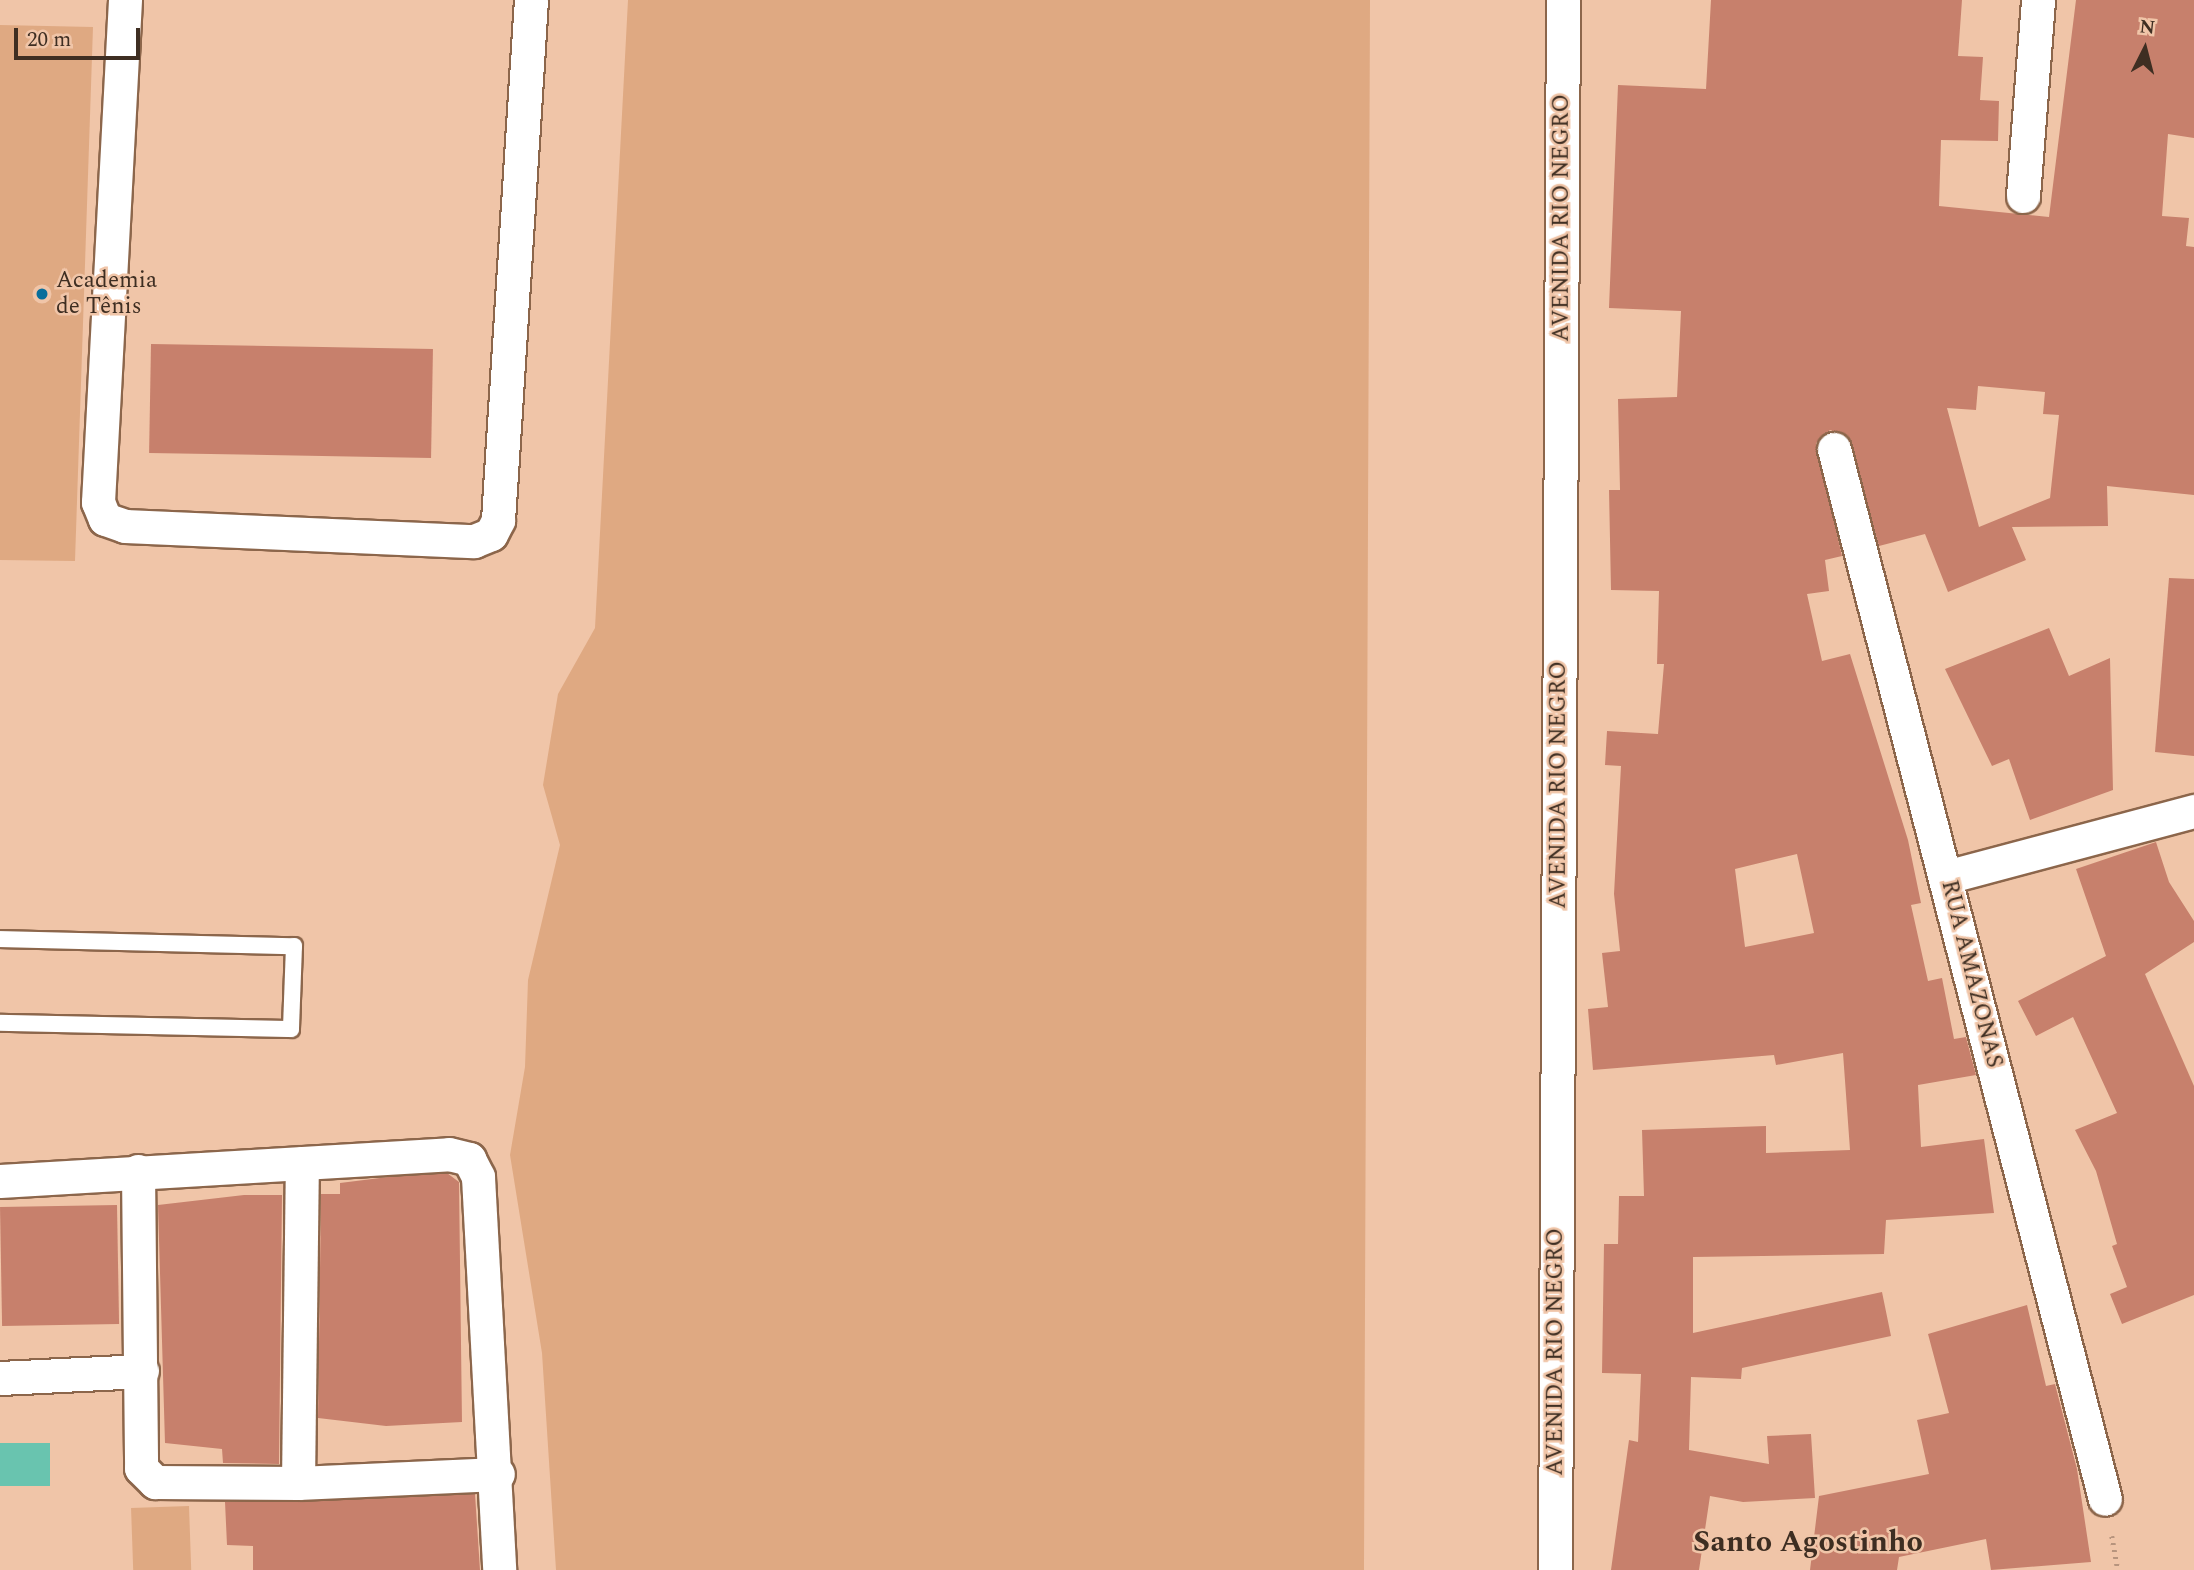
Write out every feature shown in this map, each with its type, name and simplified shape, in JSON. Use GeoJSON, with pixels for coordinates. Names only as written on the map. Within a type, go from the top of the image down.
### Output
{"type":"FeatureCollection","features":[{"type":"Feature","properties":{"kind":"street"},"geometry":{"type":"LineString","coordinates":[[125,0],[98,502],[105,519],[125,526],[474,541],[491,534],[498,520],[530,0]]}},
{"type":"Feature","properties":{"kind":"street","name":"AVENIDA RIO NEGRO"},"geometry":{"type":"LineString","coordinates":[[1555,1570],[1563,0]]}},
{"type":"Feature","properties":{"kind":"street"},"geometry":{"type":"LineString","coordinates":[[2024,196],[2038,0]]}},
{"type":"Feature","properties":{"kind":"street","name":"RUA AMAZONAS"},"geometry":{"type":"LineString","coordinates":[[1834,449],[2105,1499]]}},
{"type":"Feature","properties":{"kind":"street"},"geometry":{"type":"LineString","coordinates":[[1946,877],[2194,811]]}},
{"type":"Feature","properties":{"kind":"street"},"geometry":{"type":"LineString","coordinates":[[0,1181],[449,1154],[469,1159],[478,1177],[498,1474],[499,1570]]}},
{"type":"Feature","properties":{"kind":"street"},"geometry":{"type":"LineString","coordinates":[[298,1483],[302,1163]]}},
{"type":"Feature","properties":{"kind":"street"},"geometry":{"type":"LineString","coordinates":[[138,1171],[141,1468],[155,1482],[298,1483],[498,1474]]}},
{"type":"Feature","properties":{"kind":"street"},"geometry":{"type":"LineString","coordinates":[[0,1378],[142,1371]]}},
{"type":"Feature","properties":{"kind":"lane"},"geometry":{"type":"LineString","coordinates":[[0,939],[294,946],[291,1029],[0,1023]]}},
{"type":"Feature","properties":{"kind":"shaded area"},"geometry":{"type":"Polygon","coordinates":[[[628,0],[1370,0],[1364,1570],[556,1570],[542,1353],[510,1155],[525,1067],[528,980],[560,845],[543,785],[558,694],[595,628],[628,0]]]}},
{"type":"Feature","properties":{"kind":"shaded area","name":"Academia de Tênis"},"geometry":{"type":"Polygon","coordinates":[[[0,25],[93,27],[75,561],[0,560],[0,25]]]}},
{"type":"Feature","properties":{"kind":"shaded area"},"geometry":{"type":"Polygon","coordinates":[[[189,1506],[191,1570],[133,1570],[131,1508],[189,1506]]]}},
{"type":"Feature","properties":{"kind":"water"},"geometry":{"type":"Polygon","coordinates":[[[0,1443],[50,1443],[50,1486],[0,1486],[0,1443]]]}},
{"type":"Feature","properties":{"kind":"building"},"geometry":{"type":"Polygon","coordinates":[[[1711,0],[1962,0],[1958,56],[1983,57],[1980,100],[1999,101],[1998,141],[1941,140],[1939,206],[2049,217],[2076,0],[2194,0],[2194,138],[2168,134],[2162,216],[2189,218],[2186,246],[2194,247],[2194,495],[2107,486],[2108,526],[2012,527],[2026,560],[1948,592],[1925,534],[1879,546],[1848,436],[1830,430],[1816,443],[1842,556],[1825,560],[1829,591],[1807,594],[1822,661],[1850,654],[1908,840],[1921,903],[1911,905],[1928,981],[1942,978],[1954,1039],[1966,1037],[1976,1075],[1918,1085],[1921,1147],[1984,1139],[1994,1213],[1886,1220],[1884,1254],[1693,1257],[1693,1333],[1882,1292],[1891,1336],[1742,1368],[1741,1379],[1691,1377],[1689,1450],[1769,1464],[1767,1436],[1811,1434],[1815,1498],[1743,1502],[1710,1496],[1699,1570],[1611,1570],[1629,1440],[1638,1442],[1641,1374],[1602,1373],[1604,1244],[1618,1244],[1619,1196],[1644,1196],[1642,1130],[1766,1126],[1766,1153],[1850,1150],[1843,1053],[1776,1065],[1774,1055],[1593,1070],[1588,1009],[1608,1007],[1602,953],[1620,951],[1614,894],[1621,766],[1605,765],[1607,731],[1658,734],[1664,664],[1657,664],[1659,591],[1611,590],[1609,490],[1620,490],[1618,399],[1677,397],[1681,311],[1609,308],[1618,85],[1706,89],[1711,0]],[[1978,386],[1976,410],[1947,408],[1979,527],[2050,498],[2059,415],[2043,414],[2045,392],[1978,386]],[[1797,854],[1735,869],[1745,947],[1814,933],[1797,854]]]}},
{"type":"Feature","properties":{"kind":"building"},"geometry":{"type":"Polygon","coordinates":[[[151,344],[433,349],[431,458],[149,453],[151,344]]]}},
{"type":"Feature","properties":{"kind":"building"},"geometry":{"type":"Polygon","coordinates":[[[2169,578],[2194,579],[2194,756],[2155,752],[2169,578]]]}},
{"type":"Feature","properties":{"kind":"building"},"geometry":{"type":"Polygon","coordinates":[[[2049,628],[2069,676],[2110,658],[2113,790],[2030,820],[2009,759],[1992,766],[1945,669],[2049,628]]]}},
{"type":"Feature","properties":{"kind":"building"},"geometry":{"type":"Polygon","coordinates":[[[2156,842],[2169,882],[2194,921],[2194,942],[2145,974],[2194,1086],[2194,1295],[2122,1324],[2110,1294],[2127,1287],[2112,1246],[2117,1244],[2096,1171],[2075,1130],[2117,1113],[2073,1017],[2036,1036],[2018,1001],[2106,956],[2076,869],[2156,842]]]}},
{"type":"Feature","properties":{"kind":"building"},"geometry":{"type":"Polygon","coordinates":[[[447,1173],[459,1182],[462,1422],[386,1426],[318,1418],[321,1194],[340,1194],[340,1183],[447,1173]]]}},
{"type":"Feature","properties":{"kind":"building"},"geometry":{"type":"Polygon","coordinates":[[[244,1195],[282,1195],[279,1464],[223,1463],[222,1449],[165,1443],[158,1205],[244,1195]]]}},
{"type":"Feature","properties":{"kind":"building"},"geometry":{"type":"Polygon","coordinates":[[[117,1205],[119,1324],[2,1326],[0,1207],[117,1205]]]}},
{"type":"Feature","properties":{"kind":"building"},"geometry":{"type":"Polygon","coordinates":[[[2027,1305],[2046,1386],[2055,1384],[2077,1469],[2091,1562],[1991,1570],[1986,1539],[1899,1557],[1897,1570],[1810,1570],[1819,1496],[1929,1474],[1917,1420],[1949,1413],[1928,1334],[2027,1305]]]}},
{"type":"Feature","properties":{"kind":"building"},"geometry":{"type":"Polygon","coordinates":[[[475,1494],[480,1570],[253,1570],[253,1546],[227,1545],[225,1502],[475,1494]]]}},
{"type":"Feature","properties":{"kind":"place","name":"Academia de Tênis"},"geometry":{"type":"Point","coordinates":[42,294]}},
{"type":"Feature","properties":{"kind":"district","name":"Santo Agostinho"},"geometry":{"type":"Point","coordinates":[1808,1542]}}]}
